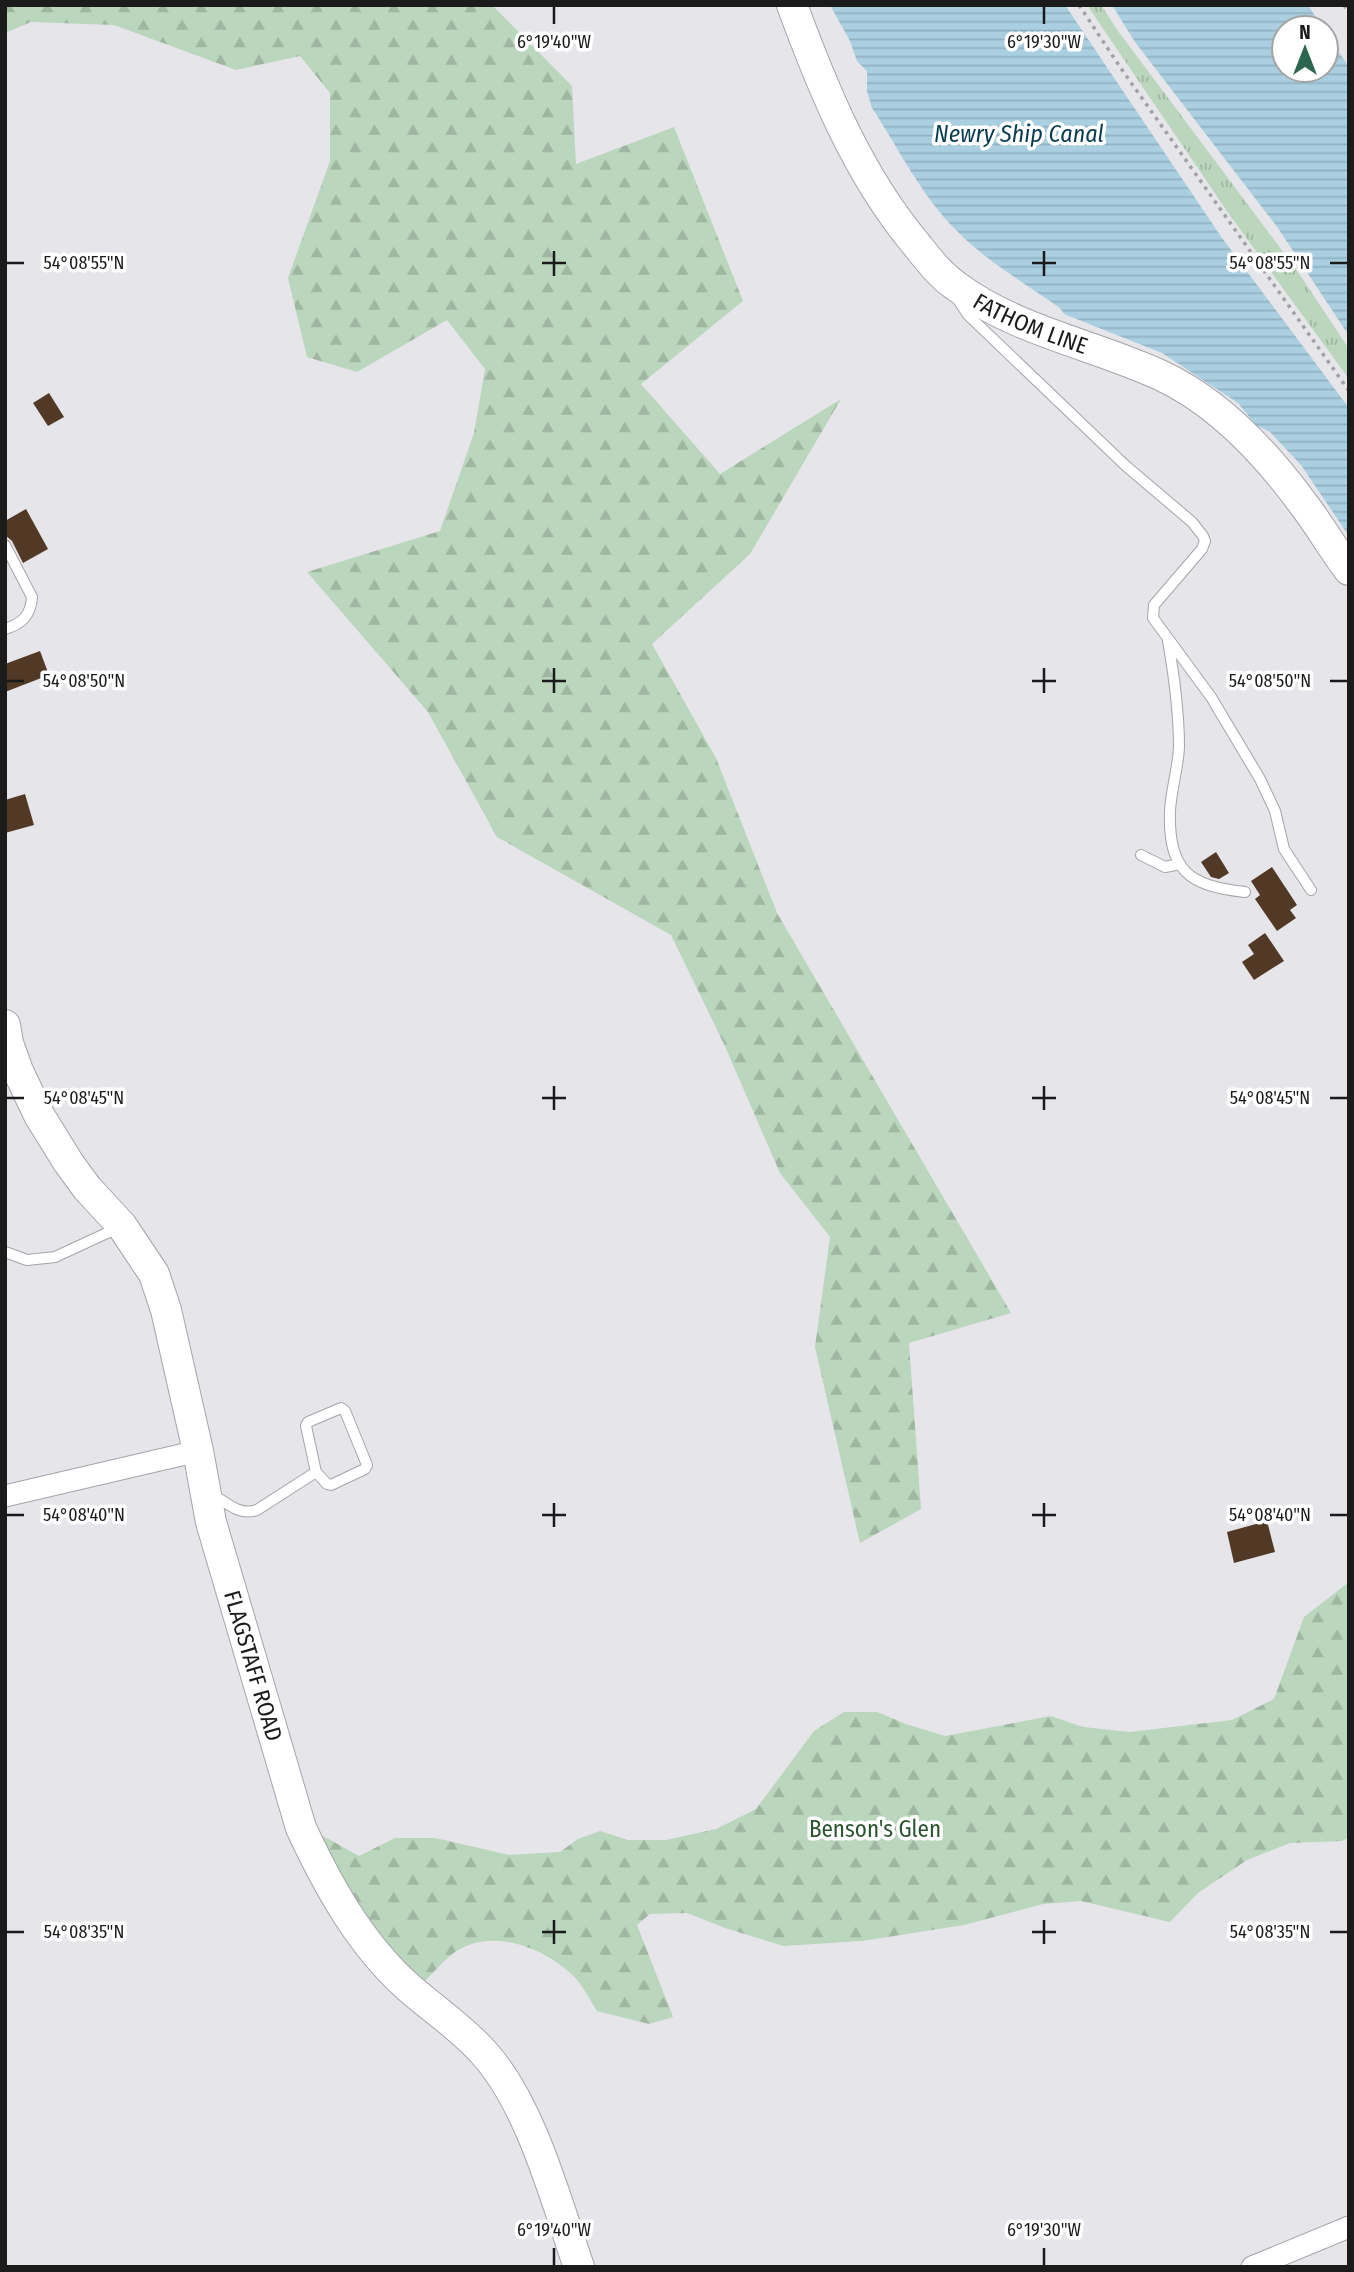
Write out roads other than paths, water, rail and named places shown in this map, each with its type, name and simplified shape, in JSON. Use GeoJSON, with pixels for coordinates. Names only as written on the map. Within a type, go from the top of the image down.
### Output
{"type":"FeatureCollection","features":[{"type":"Feature","properties":{"kind":"street","name":"FATHOM LINE"},"geometry":{"type":"LineString","coordinates":[[792,5],[815,67],[842,126],[900,225],[933,265],[955,285],[1009,317],[1163,376],[1218,411],[1258,449],[1304,504],[1349,570]]}},
{"type":"Feature","properties":{"kind":"street","name":"FLAGSTAFF ROAD"},"geometry":{"type":"LineString","coordinates":[[5,1025],[18,1071],[39,1115],[87,1188],[122,1226],[153,1274],[166,1310],[211,1522],[302,1828],[319,1867],[378,1957],[484,2053],[505,2081],[528,2126],[579,2267]]}},
{"type":"Feature","properties":{"kind":"street"},"geometry":{"type":"LineString","coordinates":[[5,1496],[198,1451]]}},
{"type":"Feature","properties":{"kind":"street"},"geometry":{"type":"LineString","coordinates":[[1252,2267],[1349,2227]]}},
{"type":"Feature","properties":{"kind":"lane"},"geometry":{"type":"LineString","coordinates":[[955,285],[957,299],[968,315],[1126,466],[1192,522],[1203,536],[1205,541],[1202,549],[1154,605],[1153,618],[1211,697],[1260,779],[1275,811],[1284,849],[1311,890]]}},
{"type":"Feature","properties":{"kind":"lane"},"geometry":{"type":"LineString","coordinates":[[5,545],[30,590],[32,602],[23,621],[5,629]]}},
{"type":"Feature","properties":{"kind":"lane"},"geometry":{"type":"LineString","coordinates":[[1168,638],[1178,748],[1170,810],[1173,843],[1180,864],[1195,882],[1215,889],[1245,892]]}},
{"type":"Feature","properties":{"kind":"lane"},"geometry":{"type":"LineString","coordinates":[[1141,855],[1165,867],[1180,864]]}},
{"type":"Feature","properties":{"kind":"lane"},"geometry":{"type":"LineString","coordinates":[[5,1252],[27,1260],[55,1257],[122,1226]]}},
{"type":"Feature","properties":{"kind":"lane"},"geometry":{"type":"LineString","coordinates":[[341,1408],[345,1411],[367,1465],[365,1469],[331,1485],[327,1485],[316,1472],[306,1426],[308,1422],[341,1408]]}},
{"type":"Feature","properties":{"kind":"lane"},"geometry":{"type":"LineString","coordinates":[[206,1494],[213,1494],[248,1513],[316,1472]]}},
{"type":"Feature","properties":{"kind":"water","name":"Newry Ship Canal"},"geometry":{"type":"Polygon","coordinates":[[[830,5],[1065,5],[1222,238],[1349,408],[1349,536],[1301,465],[1270,432],[1256,425],[1238,403],[1162,353],[1064,314],[1060,308],[981,253],[944,218],[872,108],[867,91],[867,71],[857,61],[850,41],[830,5]]]}},
{"type":"Feature","properties":{"kind":"water"},"geometry":{"type":"Polygon","coordinates":[[[1112,5],[1308,5],[1314,14],[1270,14],[1270,84],[1340,84],[1340,54],[1349,67],[1349,336],[1278,228],[1135,42],[1112,5]]]}},
{"type":"Feature","properties":{"kind":"park label","name":"Benson's Glen"},"geometry":{"type":"Point","coordinates":[875,1829]}}]}
